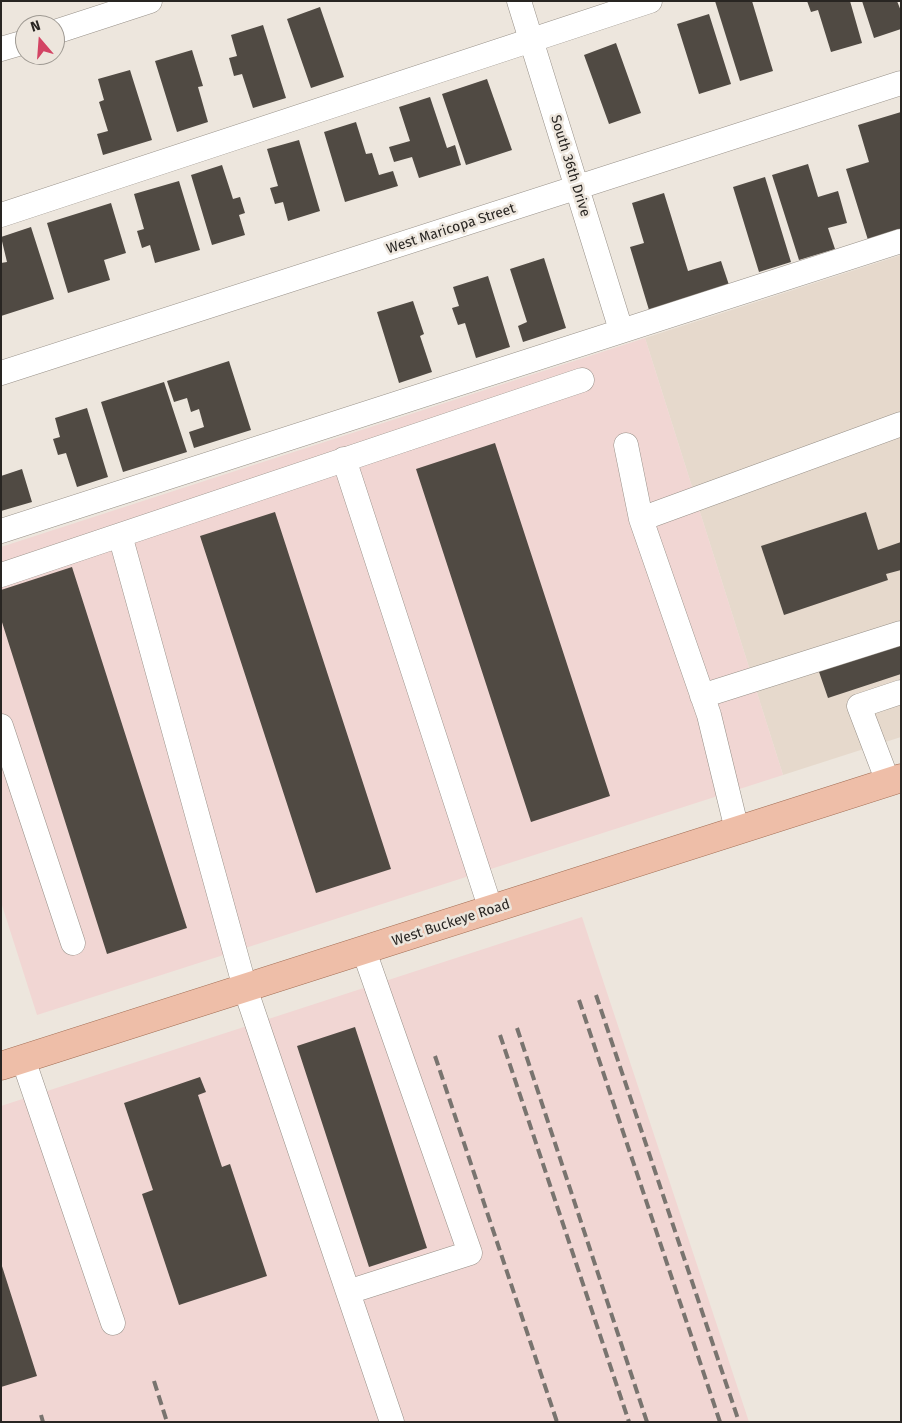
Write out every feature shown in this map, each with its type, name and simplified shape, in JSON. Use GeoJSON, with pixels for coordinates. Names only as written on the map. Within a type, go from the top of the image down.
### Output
{"type":"FeatureCollection","features":[{"type":"Feature","properties":{"kind":"main road","name":"West Buckeye Road"},"geometry":{"type":"LineString","coordinates":[[12,1063],[894,780]]}},
{"type":"Feature","properties":{"kind":"street"},"geometry":{"type":"LineString","coordinates":[[65,29],[150,1]]}},
{"type":"Feature","properties":{"kind":"street","name":"South 36th Drive"},"geometry":{"type":"LineString","coordinates":[[519,1],[621,330]]}},
{"type":"Feature","properties":{"kind":"street"},"geometry":{"type":"LineString","coordinates":[[1,215],[650,1]]}},
{"type":"Feature","properties":{"kind":"street"},"geometry":{"type":"LineString","coordinates":[[1,49],[15,45]]}},
{"type":"Feature","properties":{"kind":"street","name":"West Maricopa Street"},"geometry":{"type":"LineString","coordinates":[[1,373],[901,83]]}},
{"type":"Feature","properties":{"kind":"street"},"geometry":{"type":"LineString","coordinates":[[1,531],[901,241]]}},
{"type":"Feature","properties":{"kind":"street"},"geometry":{"type":"LineString","coordinates":[[1,575],[582,380]]}},
{"type":"Feature","properties":{"kind":"street"},"geometry":{"type":"LineString","coordinates":[[641,519],[901,424]]}},
{"type":"Feature","properties":{"kind":"street"},"geometry":{"type":"LineString","coordinates":[[626,445],[641,519],[702,696],[738,830]]}},
{"type":"Feature","properties":{"kind":"street"},"geometry":{"type":"LineString","coordinates":[[344,459],[491,910]]}},
{"type":"Feature","properties":{"kind":"street"},"geometry":{"type":"LineString","coordinates":[[120,535],[245,988],[392,1422]]}},
{"type":"Feature","properties":{"kind":"street"},"geometry":{"type":"LineString","coordinates":[[702,696],[901,633]]}},
{"type":"Feature","properties":{"kind":"street"},"geometry":{"type":"LineString","coordinates":[[894,780],[859,706],[901,692]]}},
{"type":"Feature","properties":{"kind":"street"},"geometry":{"type":"LineString","coordinates":[[1,726],[73,943]]}},
{"type":"Feature","properties":{"kind":"street"},"geometry":{"type":"LineString","coordinates":[[348,1292],[470,1253],[364,951]]}},
{"type":"Feature","properties":{"kind":"street"},"geometry":{"type":"LineString","coordinates":[[12,1063],[112,1323]]}},
{"type":"Feature","properties":{"kind":"shaded area"},"geometry":{"type":"Polygon","coordinates":[[[901,255],[901,737],[783,775],[645,338],[901,255]]]}},
{"type":"Feature","properties":{"kind":"shaded area"},"geometry":{"type":"Polygon","coordinates":[[[645,338],[783,775],[37,1015],[1,902],[1,547],[645,338]]]}},
{"type":"Feature","properties":{"kind":"shaded area"},"geometry":{"type":"Polygon","coordinates":[[[582,917],[749,1422],[1,1422],[1,1106],[582,917]]]}},
{"type":"Feature","properties":{"kind":"building"},"geometry":{"type":"Polygon","coordinates":[[[715,1],[752,1],[773,71],[740,81],[715,1]]]}},
{"type":"Feature","properties":{"kind":"building"},"geometry":{"type":"Polygon","coordinates":[[[807,1],[850,1],[862,43],[831,52],[818,10],[811,12],[807,1]]]}},
{"type":"Feature","properties":{"kind":"building"},"geometry":{"type":"Polygon","coordinates":[[[862,1],[897,1],[901,11],[901,29],[874,38],[862,1]]]}},
{"type":"Feature","properties":{"kind":"building"},"geometry":{"type":"Polygon","coordinates":[[[320,7],[344,77],[311,88],[287,19],[320,7]]]}},
{"type":"Feature","properties":{"kind":"building"},"geometry":{"type":"Polygon","coordinates":[[[709,14],[731,84],[699,94],[677,24],[709,14]]]}},
{"type":"Feature","properties":{"kind":"building"},"geometry":{"type":"Polygon","coordinates":[[[263,25],[286,98],[253,108],[242,74],[234,76],[229,58],[237,56],[231,35],[263,25]]]}},
{"type":"Feature","properties":{"kind":"building"},"geometry":{"type":"Polygon","coordinates":[[[616,43],[641,113],[609,124],[584,55],[616,43]]]}},
{"type":"Feature","properties":{"kind":"building"},"geometry":{"type":"Polygon","coordinates":[[[192,50],[203,86],[198,87],[208,122],[177,132],[155,61],[192,50]]]}},
{"type":"Feature","properties":{"kind":"building"},"geometry":{"type":"Polygon","coordinates":[[[130,70],[152,140],[103,155],[97,134],[108,131],[99,102],[104,100],[98,79],[130,70]]]}},
{"type":"Feature","properties":{"kind":"building"},"geometry":{"type":"Polygon","coordinates":[[[487,79],[512,150],[466,165],[442,94],[487,79]]]}},
{"type":"Feature","properties":{"kind":"building"},"geometry":{"type":"Polygon","coordinates":[[[430,97],[447,148],[455,145],[461,165],[419,178],[412,157],[394,162],[389,147],[410,141],[399,107],[430,97]]]}},
{"type":"Feature","properties":{"kind":"building"},"geometry":{"type":"Polygon","coordinates":[[[901,112],[901,230],[868,240],[846,169],[869,162],[858,125],[901,112]]]}},
{"type":"Feature","properties":{"kind":"building"},"geometry":{"type":"Polygon","coordinates":[[[356,122],[366,154],[372,153],[379,175],[393,171],[398,186],[345,202],[324,132],[356,122]]]}},
{"type":"Feature","properties":{"kind":"building"},"geometry":{"type":"Polygon","coordinates":[[[299,140],[320,211],[288,221],[283,202],[275,204],[270,188],[278,186],[267,149],[299,140]]]}},
{"type":"Feature","properties":{"kind":"building"},"geometry":{"type":"Polygon","coordinates":[[[808,164],[818,197],[838,191],[847,223],[828,228],[835,249],[799,260],[772,175],[808,164]]]}},
{"type":"Feature","properties":{"kind":"building"},"geometry":{"type":"Polygon","coordinates":[[[222,165],[233,199],[240,197],[245,213],[239,215],[245,235],[212,245],[191,175],[222,165]]]}},
{"type":"Feature","properties":{"kind":"building"},"geometry":{"type":"Polygon","coordinates":[[[765,177],[791,262],[759,272],[733,187],[765,177]]]}},
{"type":"Feature","properties":{"kind":"building"},"geometry":{"type":"Polygon","coordinates":[[[179,181],[200,250],[155,263],[150,245],[142,248],[137,231],[144,229],[134,194],[179,181]]]}},
{"type":"Feature","properties":{"kind":"building"},"geometry":{"type":"Polygon","coordinates":[[[664,193],[688,271],[721,261],[729,285],[649,310],[630,247],[644,243],[632,203],[664,193]]]}},
{"type":"Feature","properties":{"kind":"building"},"geometry":{"type":"Polygon","coordinates":[[[111,203],[126,253],[104,260],[110,280],[68,293],[47,223],[111,203]]]}},
{"type":"Feature","properties":{"kind":"building"},"geometry":{"type":"Polygon","coordinates":[[[31,227],[54,299],[1,316],[1,263],[7,262],[1,237],[31,227]]]}},
{"type":"Feature","properties":{"kind":"building"},"geometry":{"type":"Polygon","coordinates":[[[544,258],[566,328],[523,342],[518,326],[527,322],[510,269],[544,258]]]}},
{"type":"Feature","properties":{"kind":"building"},"geometry":{"type":"Polygon","coordinates":[[[488,276],[510,347],[476,358],[465,323],[458,325],[452,308],[459,306],[453,287],[488,276]]]}},
{"type":"Feature","properties":{"kind":"building"},"geometry":{"type":"Polygon","coordinates":[[[413,301],[424,334],[420,336],[432,372],[399,383],[377,312],[413,301]]]}},
{"type":"Feature","properties":{"kind":"building"},"geometry":{"type":"Polygon","coordinates":[[[229,361],[251,430],[194,448],[189,432],[204,427],[199,409],[191,412],[187,398],[174,402],[167,381],[229,361]]]}},
{"type":"Feature","properties":{"kind":"building"},"geometry":{"type":"Polygon","coordinates":[[[164,382],[187,452],[123,472],[101,402],[164,382]]]}},
{"type":"Feature","properties":{"kind":"building"},"geometry":{"type":"Polygon","coordinates":[[[87,408],[108,477],[77,487],[66,453],[58,455],[53,439],[60,437],[55,418],[87,408]]]}},
{"type":"Feature","properties":{"kind":"building"},"geometry":{"type":"Polygon","coordinates":[[[495,443],[610,796],[531,822],[416,469],[495,443]]]}},
{"type":"Feature","properties":{"kind":"building"},"geometry":{"type":"Polygon","coordinates":[[[22,469],[32,502],[1,511],[1,476],[22,469]]]}},
{"type":"Feature","properties":{"kind":"building"},"geometry":{"type":"Polygon","coordinates":[[[275,512],[391,869],[316,893],[200,536],[275,512]]]}},
{"type":"Feature","properties":{"kind":"building"},"geometry":{"type":"Polygon","coordinates":[[[866,512],[878,550],[901,542],[901,570],[886,574],[888,580],[784,615],[761,546],[866,512]]]}},
{"type":"Feature","properties":{"kind":"building"},"geometry":{"type":"Polygon","coordinates":[[[72,567],[187,928],[107,954],[1,619],[1,590],[72,567]]]}},
{"type":"Feature","properties":{"kind":"building"},"geometry":{"type":"Polygon","coordinates":[[[901,642],[901,674],[828,698],[818,669],[901,642]]]}},
{"type":"Feature","properties":{"kind":"building"},"geometry":{"type":"Polygon","coordinates":[[[355,1027],[427,1248],[369,1267],[297,1046],[355,1027]]]}},
{"type":"Feature","properties":{"kind":"building"},"geometry":{"type":"Polygon","coordinates":[[[200,1077],[206,1092],[198,1095],[222,1167],[230,1164],[267,1276],[179,1305],[142,1194],[153,1190],[124,1103],[200,1077]]]}},
{"type":"Feature","properties":{"kind":"building"},"geometry":{"type":"Polygon","coordinates":[[[1,1263],[37,1376],[1,1387],[1,1263]]]}},
{"type":"Feature","properties":{"kind":"railway"},"geometry":{"type":"LineString","coordinates":[[596,995],[739,1422]]}},
{"type":"Feature","properties":{"kind":"railway"},"geometry":{"type":"LineString","coordinates":[[579,1000],[720,1422]]}},
{"type":"Feature","properties":{"kind":"railway"},"geometry":{"type":"LineString","coordinates":[[517,1028],[647,1422]]}},
{"type":"Feature","properties":{"kind":"railway"},"geometry":{"type":"LineString","coordinates":[[500,1035],[629,1422]]}},
{"type":"Feature","properties":{"kind":"railway"},"geometry":{"type":"LineString","coordinates":[[435,1056],[557,1422]]}},
{"type":"Feature","properties":{"kind":"railway"},"geometry":{"type":"LineString","coordinates":[[154,1381],[167,1422]]}},
{"type":"Feature","properties":{"kind":"railway"},"geometry":{"type":"LineString","coordinates":[[41,1415],[43,1422]]}}]}
